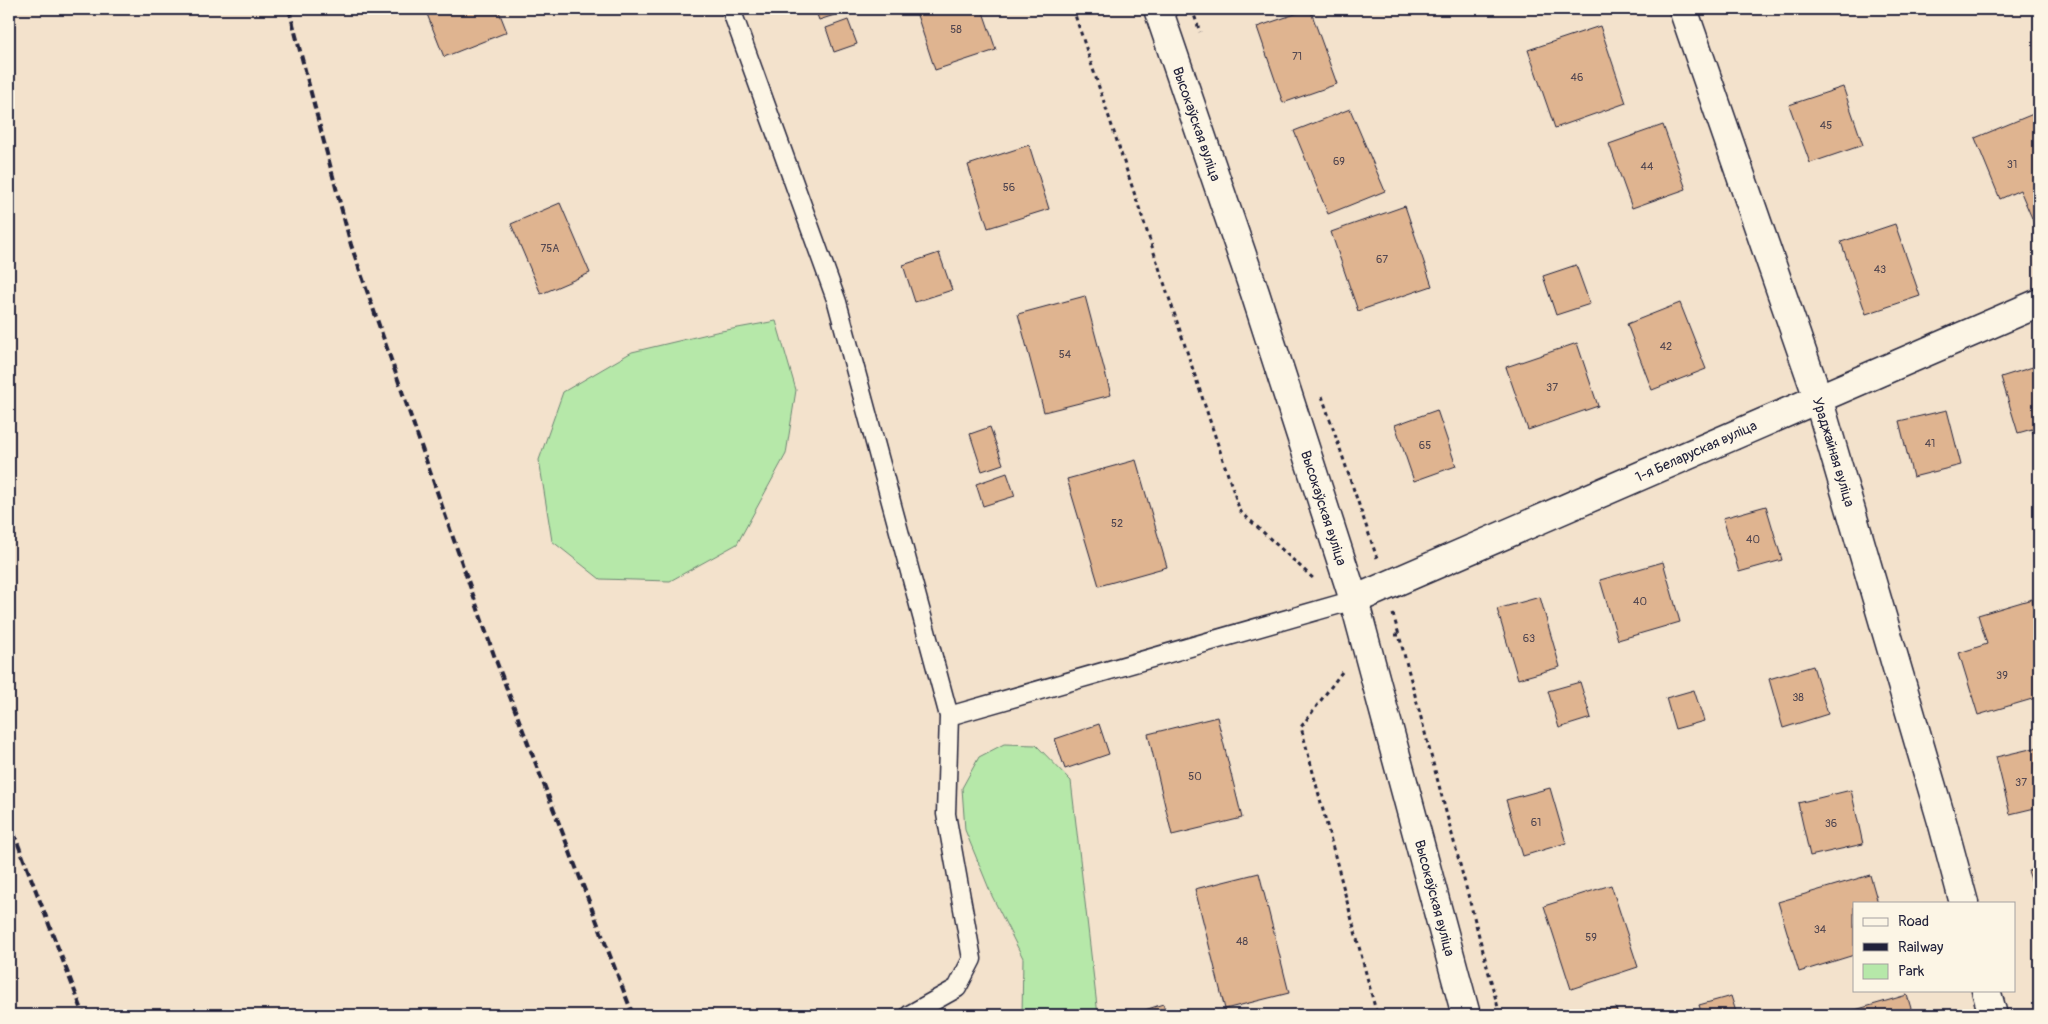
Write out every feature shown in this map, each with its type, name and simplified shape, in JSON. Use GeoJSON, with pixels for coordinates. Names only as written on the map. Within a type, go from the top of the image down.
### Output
{"type":"FeatureCollection","features":[{"type":"Feature","properties":{"kind":"street","name":"Высокаўская вуліца"},"geometry":{"type":"LineString","coordinates":[[1158,9],[1255,293],[1354,600],[1466,1015]]}},
{"type":"Feature","properties":{"kind":"street","name":"Ураджайная вуліца"},"geometry":{"type":"LineString","coordinates":[[1683,9],[1818,398],[1944,825],[1964,902]]}},
{"type":"Feature","properties":{"kind":"street","name":"1-я Беларуская вуліца"},"geometry":{"type":"LineString","coordinates":[[1354,600],[2039,303]]}},
{"type":"Feature","properties":{"kind":"street"},"geometry":{"type":"LineString","coordinates":[[1987,992],[1993,1015]]}},
{"type":"Feature","properties":{"kind":"lane"},"geometry":{"type":"LineString","coordinates":[[732,9],[838,302],[949,716],[946,814],[972,959],[957,988],[909,1015]]}},
{"type":"Feature","properties":{"kind":"lane"},"geometry":{"type":"LineString","coordinates":[[949,716],[1354,600]]}},
{"type":"Feature","properties":{"kind":"path"},"geometry":{"type":"LineString","coordinates":[[1073,9],[1240,511],[1319,584],[1354,600]]}},
{"type":"Feature","properties":{"kind":"green space"},"geometry":{"type":"Polygon","coordinates":[[[776,321],[796,390],[786,454],[737,544],[670,581],[600,579],[552,541],[539,460],[563,392],[632,352],[716,332],[776,321]]]}},
{"type":"Feature","properties":{"kind":"green space"},"geometry":{"type":"Polygon","coordinates":[[[1004,744],[1036,745],[1071,781],[1098,1015],[1022,1015],[1023,958],[992,896],[965,830],[962,788],[979,757],[1004,744]]]}},
{"type":"Feature","properties":{"kind":"building"},"geometry":{"type":"Polygon","coordinates":[[[425,9],[498,9],[507,32],[444,57],[425,9]]]}},
{"type":"Feature","properties":{"kind":"building"},"geometry":{"type":"Polygon","coordinates":[[[815,9],[853,9],[819,20],[815,9]]]}},
{"type":"Feature","properties":{"kind":"building"},"geometry":{"type":"Polygon","coordinates":[[[915,9],[982,9],[996,50],[935,70],[915,9]]]}},
{"type":"Feature","properties":{"kind":"building"},"geometry":{"type":"Polygon","coordinates":[[[1310,9],[1337,84],[1283,103],[1257,27],[1310,9]]]}},
{"type":"Feature","properties":{"kind":"building"},"geometry":{"type":"Polygon","coordinates":[[[848,20],[857,44],[834,52],[826,28],[848,20]]]}},
{"type":"Feature","properties":{"kind":"building"},"geometry":{"type":"Polygon","coordinates":[[[1600,26],[1626,103],[1555,128],[1528,50],[1600,26]]]}},
{"type":"Feature","properties":{"kind":"building"},"geometry":{"type":"Polygon","coordinates":[[[1843,87],[1863,145],[1810,163],[1789,105],[1843,87]]]}},
{"type":"Feature","properties":{"kind":"building"},"geometry":{"type":"Polygon","coordinates":[[[1350,109],[1385,191],[1328,214],[1294,131],[1350,109]]]}},
{"type":"Feature","properties":{"kind":"building"},"geometry":{"type":"Polygon","coordinates":[[[2038,112],[2039,228],[2037,230],[2020,190],[2000,199],[1975,138],[2038,112]]]}},
{"type":"Feature","properties":{"kind":"building"},"geometry":{"type":"Polygon","coordinates":[[[1663,125],[1686,189],[1632,208],[1609,144],[1663,125]]]}},
{"type":"Feature","properties":{"kind":"building"},"geometry":{"type":"Polygon","coordinates":[[[1029,145],[1049,209],[988,228],[968,165],[1029,145]]]}},
{"type":"Feature","properties":{"kind":"building"},"geometry":{"type":"Polygon","coordinates":[[[560,203],[590,273],[541,294],[511,224],[560,203]]]}},
{"type":"Feature","properties":{"kind":"building"},"geometry":{"type":"Polygon","coordinates":[[[1405,206],[1432,286],[1358,311],[1331,232],[1405,206]]]}},
{"type":"Feature","properties":{"kind":"building"},"geometry":{"type":"Polygon","coordinates":[[[1895,224],[1920,296],[1866,314],[1841,242],[1895,224]]]}},
{"type":"Feature","properties":{"kind":"building"},"geometry":{"type":"Polygon","coordinates":[[[939,253],[952,290],[915,302],[903,265],[939,253]]]}},
{"type":"Feature","properties":{"kind":"building"},"geometry":{"type":"Polygon","coordinates":[[[1576,265],[1590,304],[1556,315],[1543,276],[1576,265]]]}},
{"type":"Feature","properties":{"kind":"building"},"geometry":{"type":"Polygon","coordinates":[[[1085,296],[1111,395],[1044,412],[1018,314],[1085,296]]]}},
{"type":"Feature","properties":{"kind":"building"},"geometry":{"type":"Polygon","coordinates":[[[1680,303],[1706,369],[1652,390],[1627,324],[1680,303]]]}},
{"type":"Feature","properties":{"kind":"building"},"geometry":{"type":"Polygon","coordinates":[[[1577,343],[1598,406],[1528,430],[1506,367],[1577,343]]]}},
{"type":"Feature","properties":{"kind":"building"},"geometry":{"type":"Polygon","coordinates":[[[2036,366],[2039,379],[2039,453],[2032,429],[2018,433],[2001,377],[2036,366]]]}},
{"type":"Feature","properties":{"kind":"building"},"geometry":{"type":"Polygon","coordinates":[[[1437,410],[1456,466],[1414,481],[1395,425],[1437,410]]]}},
{"type":"Feature","properties":{"kind":"building"},"geometry":{"type":"Polygon","coordinates":[[[1947,410],[1961,465],[1913,477],[1899,421],[1947,410]]]}},
{"type":"Feature","properties":{"kind":"building"},"geometry":{"type":"Polygon","coordinates":[[[990,427],[1003,464],[982,471],[970,434],[990,427]]]}},
{"type":"Feature","properties":{"kind":"building"},"geometry":{"type":"Polygon","coordinates":[[[1136,460],[1167,567],[1099,586],[1067,479],[1136,460]]]}},
{"type":"Feature","properties":{"kind":"building"},"geometry":{"type":"Polygon","coordinates":[[[1007,473],[1015,496],[983,506],[976,484],[1007,473]]]}},
{"type":"Feature","properties":{"kind":"building"},"geometry":{"type":"Polygon","coordinates":[[[1766,506],[1782,560],[1739,572],[1723,518],[1766,506]]]}},
{"type":"Feature","properties":{"kind":"building"},"geometry":{"type":"Polygon","coordinates":[[[1663,562],[1680,622],[1618,640],[1600,580],[1663,562]]]}},
{"type":"Feature","properties":{"kind":"building"},"geometry":{"type":"Polygon","coordinates":[[[1540,597],[1560,667],[1518,679],[1497,609],[1540,597]]]}},
{"type":"Feature","properties":{"kind":"building"},"geometry":{"type":"Polygon","coordinates":[[[2032,599],[2039,623],[2039,697],[1978,715],[1959,653],[1987,644],[1978,615],[2032,599]]]}},
{"type":"Feature","properties":{"kind":"building"},"geometry":{"type":"Polygon","coordinates":[[[1813,666],[1828,714],[1783,728],[1769,679],[1813,666]]]}},
{"type":"Feature","properties":{"kind":"building"},"geometry":{"type":"Polygon","coordinates":[[[1580,682],[1591,718],[1559,728],[1548,691],[1580,682]]]}},
{"type":"Feature","properties":{"kind":"building"},"geometry":{"type":"Polygon","coordinates":[[[1694,690],[1704,721],[1675,729],[1666,698],[1694,690]]]}},
{"type":"Feature","properties":{"kind":"building"},"geometry":{"type":"Polygon","coordinates":[[[1217,717],[1242,818],[1172,835],[1148,734],[1217,717]]]}},
{"type":"Feature","properties":{"kind":"building"},"geometry":{"type":"Polygon","coordinates":[[[1099,724],[1109,754],[1065,769],[1055,739],[1099,724]]]}},
{"type":"Feature","properties":{"kind":"building"},"geometry":{"type":"Polygon","coordinates":[[[2039,747],[2039,807],[2010,814],[1996,757],[2039,747]]]}},
{"type":"Feature","properties":{"kind":"building"},"geometry":{"type":"Polygon","coordinates":[[[1550,788],[1566,843],[1523,856],[1506,800],[1550,788]]]}},
{"type":"Feature","properties":{"kind":"building"},"geometry":{"type":"Polygon","coordinates":[[[1851,790],[1863,844],[1810,856],[1798,803],[1851,790]]]}},
{"type":"Feature","properties":{"kind":"building"},"geometry":{"type":"Polygon","coordinates":[[[2039,867],[2039,902],[2028,871],[2039,867]]]}},
{"type":"Feature","properties":{"kind":"building"},"geometry":{"type":"Polygon","coordinates":[[[1259,873],[1289,993],[1225,1009],[1195,889],[1259,873]]]}},
{"type":"Feature","properties":{"kind":"building"},"geometry":{"type":"Polygon","coordinates":[[[1870,875],[1878,902],[1853,902],[1853,955],[1799,972],[1778,902],[1870,875]]]}},
{"type":"Feature","properties":{"kind":"building"},"geometry":{"type":"Polygon","coordinates":[[[1611,885],[1638,967],[1571,989],[1544,906],[1611,885]]]}},
{"type":"Feature","properties":{"kind":"building"},"geometry":{"type":"Polygon","coordinates":[[[1907,995],[1913,1015],[1849,1015],[1848,1012],[1907,995]]]}},
{"type":"Feature","properties":{"kind":"building"},"geometry":{"type":"Polygon","coordinates":[[[1731,996],[1737,1015],[1702,1015],[1699,1005],[1731,996]]]}},
{"type":"Feature","properties":{"kind":"building"},"geometry":{"type":"Polygon","coordinates":[[[1163,1004],[1167,1015],[1130,1015],[1163,1004]]]}},
{"type":"Feature","properties":{"kind":"building"},"geometry":{"type":"Polygon","coordinates":[[[1616,1008],[1618,1015],[1589,1015],[1616,1008]]]}},
{"type":"Feature","properties":{"kind":"railway"},"geometry":{"type":"LineString","coordinates":[[289,9],[351,245],[495,658],[633,1015]]}},
{"type":"Feature","properties":{"kind":"railway"},"geometry":{"type":"LineString","coordinates":[[9,821],[84,1015]]}}]}
